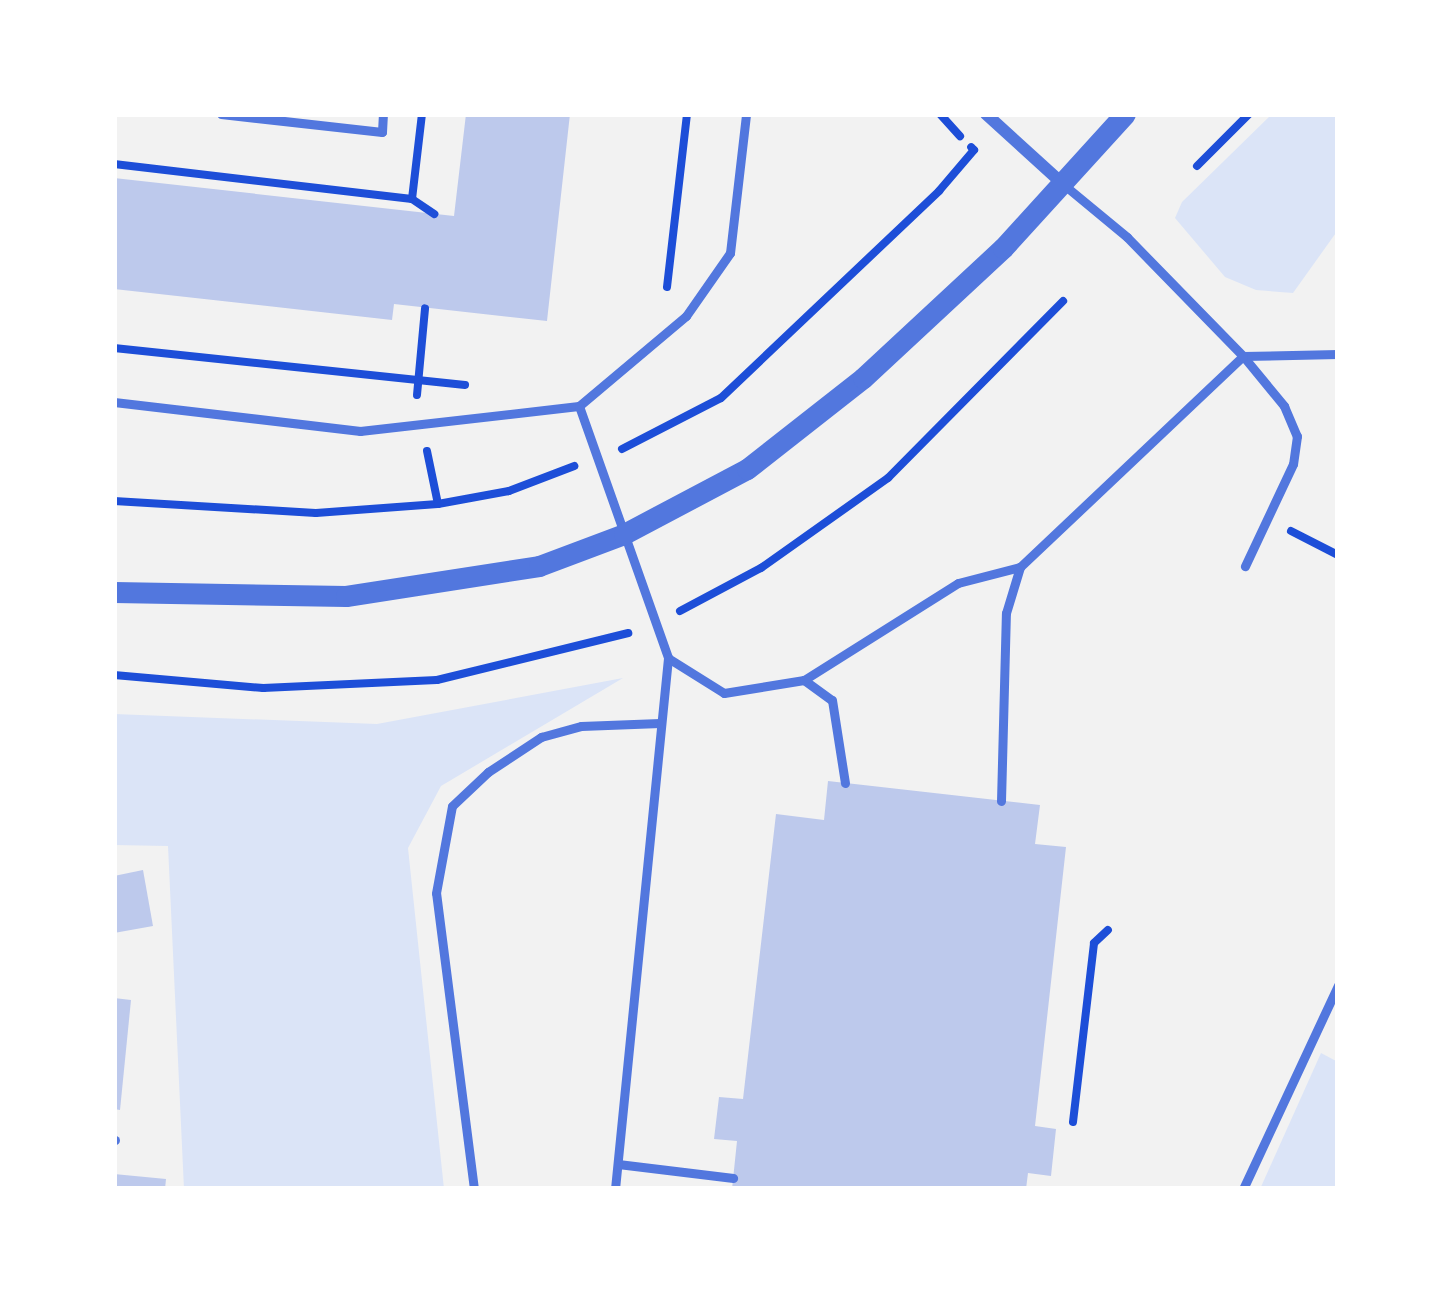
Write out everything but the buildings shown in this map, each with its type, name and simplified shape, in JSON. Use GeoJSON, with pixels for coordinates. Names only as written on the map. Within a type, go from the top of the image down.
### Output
{"type":"FeatureCollection","features":[{"type":"Feature","properties":{"kind":"street"},"geometry":{"type":"LineString","coordinates":[[986,114],[1063,184]]}},
{"type":"Feature","properties":{"kind":"street"},"geometry":{"type":"LineString","coordinates":[[114,592],[346,596],[539,566],[624,534],[747,469],[862,378],[956,294],[1126,114]]}},
{"type":"Feature","properties":{"kind":"lane"},"geometry":{"type":"LineString","coordinates":[[220,114],[382,132],[383,114]]}},
{"type":"Feature","properties":{"kind":"lane"},"geometry":{"type":"LineString","coordinates":[[114,402],[360,431],[579,406],[686,316],[730,253],[746,114]]}},
{"type":"Feature","properties":{"kind":"lane"},"geometry":{"type":"LineString","coordinates":[[1063,184],[1126,237],[1243,356],[1284,406],[1297,436],[1293,464],[1245,566]]}},
{"type":"Feature","properties":{"kind":"lane"},"geometry":{"type":"LineString","coordinates":[[668,658],[724,693],[804,680],[958,583],[1020,566],[1243,356],[1338,355]]}},
{"type":"Feature","properties":{"kind":"lane"},"geometry":{"type":"LineString","coordinates":[[579,406],[668,658],[615,1189]]}},
{"type":"Feature","properties":{"kind":"lane"},"geometry":{"type":"LineString","coordinates":[[1001,801],[1006,613],[1020,566]]}},
{"type":"Feature","properties":{"kind":"lane"},"geometry":{"type":"LineString","coordinates":[[804,680],[832,700],[845,783]]}},
{"type":"Feature","properties":{"kind":"lane"},"geometry":{"type":"LineString","coordinates":[[474,1189],[436,892],[452,806],[488,772],[541,737],[581,726],[660,723]]}},
{"type":"Feature","properties":{"kind":"lane"},"geometry":{"type":"LineString","coordinates":[[1243,1189],[1338,985]]}},
{"type":"Feature","properties":{"kind":"lane"},"geometry":{"type":"LineString","coordinates":[[618,1164],[733,1178]]}},
{"type":"Feature","properties":{"kind":"path"},"geometry":{"type":"LineString","coordinates":[[412,199],[422,114]]}},
{"type":"Feature","properties":{"kind":"path"},"geometry":{"type":"LineString","coordinates":[[666,296],[687,114]]}},
{"type":"Feature","properties":{"kind":"path"},"geometry":{"type":"LineString","coordinates":[[1197,166],[1249,114]]}},
{"type":"Feature","properties":{"kind":"path"},"geometry":{"type":"LineString","coordinates":[[114,164],[412,199],[434,214]]}},
{"type":"Feature","properties":{"kind":"path"},"geometry":{"type":"LineString","coordinates":[[425,308],[415,379],[438,504]]}},
{"type":"Feature","properties":{"kind":"path"},"geometry":{"type":"LineString","coordinates":[[114,348],[483,387]]}},
{"type":"Feature","properties":{"kind":"path"},"geometry":{"type":"LineString","coordinates":[[1267,519],[1338,555]]}},
{"type":"Feature","properties":{"kind":"path"},"geometry":{"type":"LineString","coordinates":[[1072,1122],[1094,943],[1108,930]]}},
{"type":"Feature","properties":{"kind":"shaded area"},"geometry":{"type":"Polygon","coordinates":[[[1272,114],[1338,114],[1338,230],[1293,293],[1256,290],[1225,277],[1175,218],[1182,202],[1272,114]]]}},
{"type":"Feature","properties":{"kind":"shaded area"},"geometry":{"type":"Polygon","coordinates":[[[623,678],[441,786],[408,848],[444,1189],[184,1189],[168,846],[114,845],[114,714],[377,724],[623,678]]]}},
{"type":"Feature","properties":{"kind":"shaded area"},"geometry":{"type":"Polygon","coordinates":[[[1321,1053],[1338,1062],[1338,1189],[1260,1189],[1321,1053]]]}}]}
